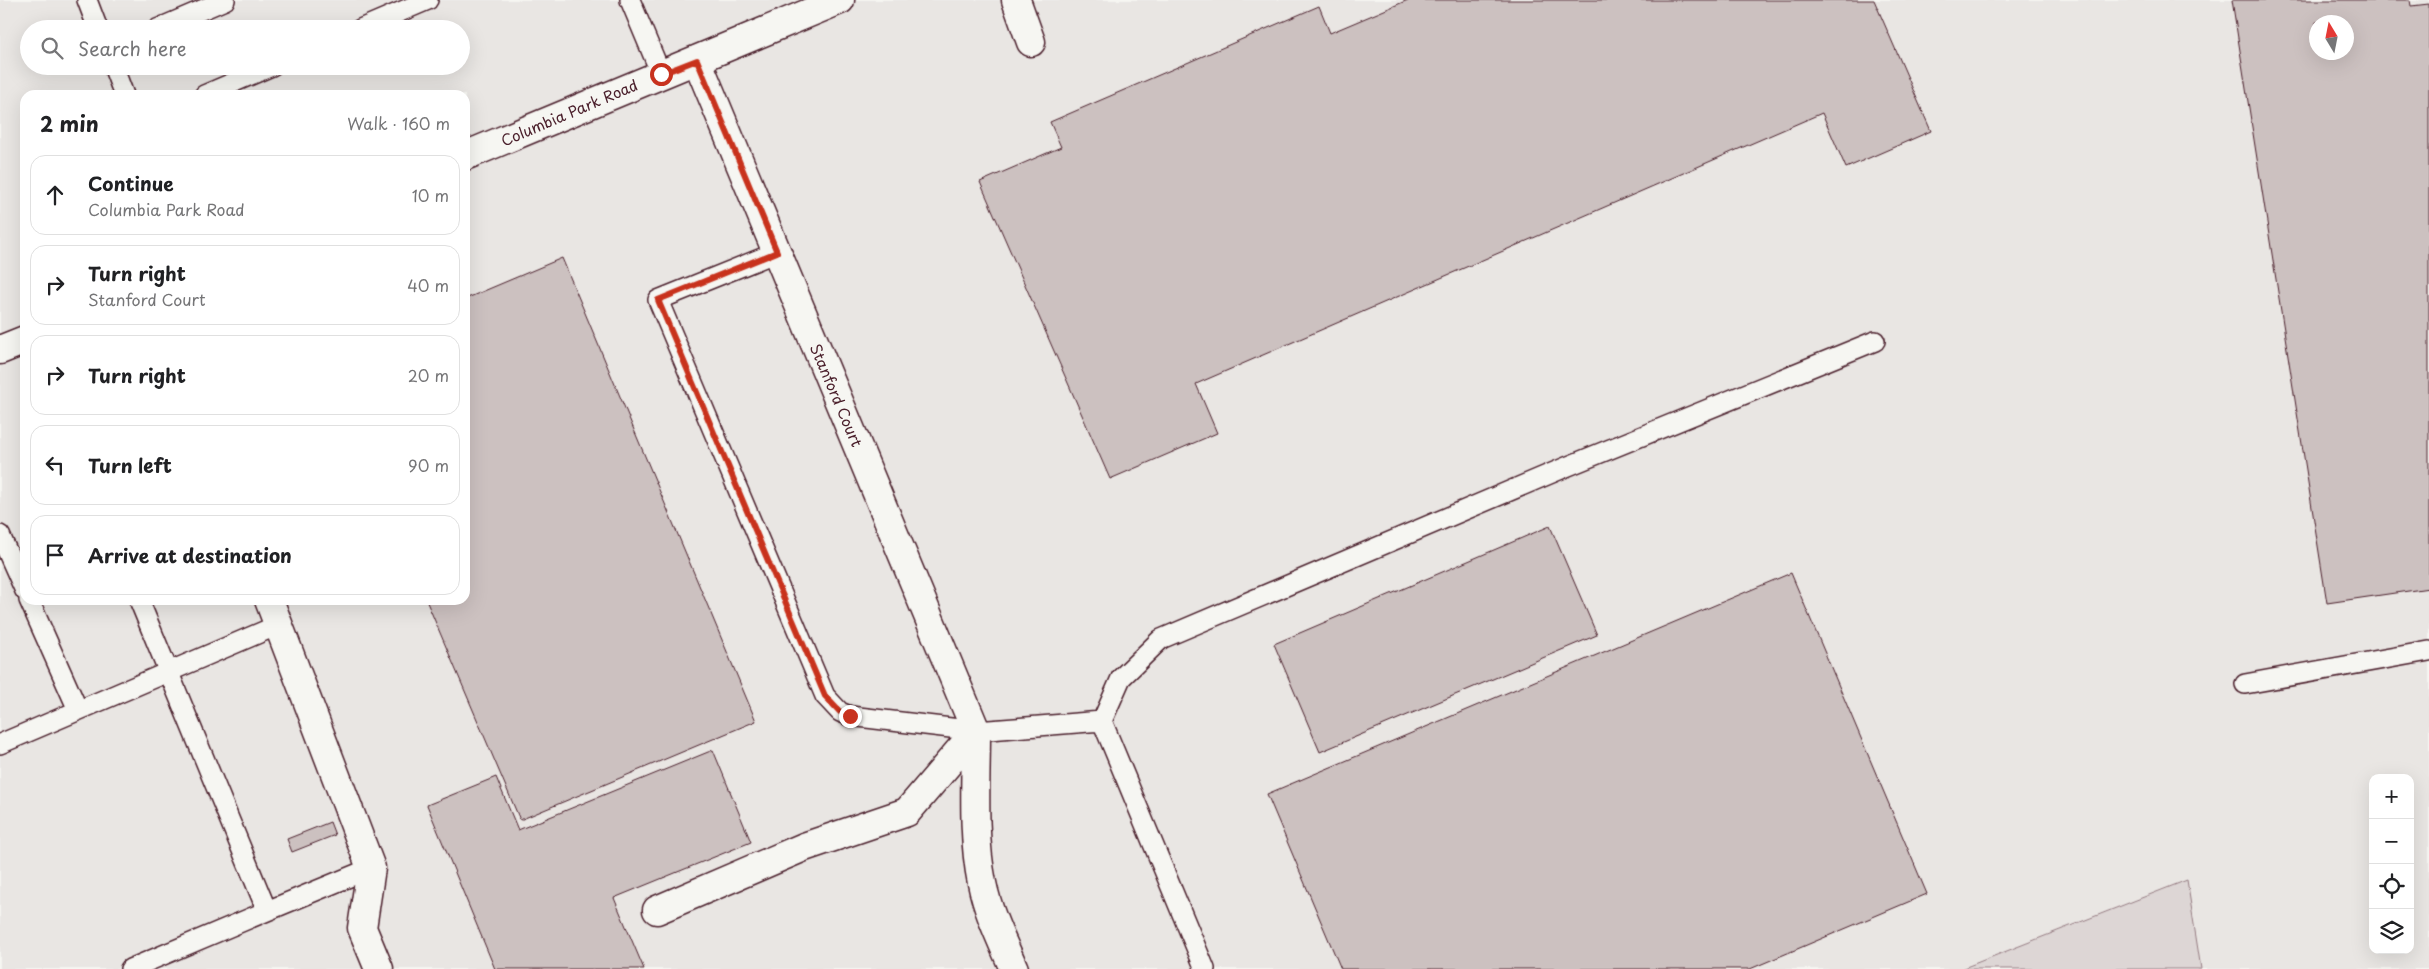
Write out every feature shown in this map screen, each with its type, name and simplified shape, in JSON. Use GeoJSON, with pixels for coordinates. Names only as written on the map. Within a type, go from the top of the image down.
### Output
{"type":"FeatureCollection","features":[{"type":"Feature","properties":{"kind":"street","name":"Columbia Park Road"},"geometry":{"type":"LineString","coordinates":[[470,154],[840,0]]}},
{"type":"Feature","properties":{"kind":"street"},"geometry":{"type":"LineString","coordinates":[[1016,0],[1031,42]]}},
{"type":"Feature","properties":{"kind":"street","name":"Stanford Court"},"geometry":{"type":"LineString","coordinates":[[697,60],[976,731]]}},
{"type":"Feature","properties":{"kind":"street"},"geometry":{"type":"LineString","coordinates":[[0,350],[20,342]]}},
{"type":"Feature","properties":{"kind":"street"},"geometry":{"type":"LineString","coordinates":[[274,612],[371,868],[362,928],[379,969]]}},
{"type":"Feature","properties":{"kind":"street"},"geometry":{"type":"LineString","coordinates":[[657,910],[804,847],[907,812],[976,731]]}},
{"type":"Feature","properties":{"kind":"street"},"geometry":{"type":"LineString","coordinates":[[976,731],[975,810],[982,882],[987,902],[1014,969]]}},
{"type":"Feature","properties":{"kind":"lane"},"geometry":{"type":"LineString","coordinates":[[87,0],[95,20]]}},
{"type":"Feature","properties":{"kind":"lane"},"geometry":{"type":"LineString","coordinates":[[178,20],[225,0]]}},
{"type":"Feature","properties":{"kind":"lane"},"geometry":{"type":"LineString","coordinates":[[381,20],[428,0]]}},
{"type":"Feature","properties":{"kind":"lane"},"geometry":{"type":"LineString","coordinates":[[630,0],[661,74]]}},
{"type":"Feature","properties":{"kind":"lane"},"geometry":{"type":"LineString","coordinates":[[116,75],[122,90]]}},
{"type":"Feature","properties":{"kind":"lane"},"geometry":{"type":"LineString","coordinates":[[216,90],[251,75]]}},
{"type":"Feature","properties":{"kind":"lane"},"geometry":{"type":"LineString","coordinates":[[777,252],[658,300],[818,678],[832,704],[840,712],[850,716],[976,731],[1102,721]]}},
{"type":"Feature","properties":{"kind":"lane"},"geometry":{"type":"LineString","coordinates":[[1205,969],[1102,721],[1121,678],[1161,639],[1566,467],[1875,341]]}},
{"type":"Feature","properties":{"kind":"lane"},"geometry":{"type":"LineString","coordinates":[[0,535],[20,580]]}},
{"type":"Feature","properties":{"kind":"lane"},"geometry":{"type":"LineString","coordinates":[[31,605],[78,710]]}},
{"type":"Feature","properties":{"kind":"lane"},"geometry":{"type":"LineString","coordinates":[[141,605],[266,912]]}},
{"type":"Feature","properties":{"kind":"lane"},"geometry":{"type":"LineString","coordinates":[[0,744],[169,672],[274,612]]}},
{"type":"Feature","properties":{"kind":"lane"},"geometry":{"type":"LineString","coordinates":[[2245,684],[2429,651]]}},
{"type":"Feature","properties":{"kind":"lane"},"geometry":{"type":"LineString","coordinates":[[130,969],[371,868]]}},
{"type":"Feature","properties":{"kind":"shaded area"},"geometry":{"type":"Polygon","coordinates":[[[0,0],[2429,0],[2429,969],[2201,969],[2186,880],[1961,969],[0,969],[0,0]]]}},
{"type":"Feature","properties":{"kind":"shaded area"},"geometry":{"type":"Polygon","coordinates":[[[2187,880],[2201,969],[1961,969],[2187,880]]]}},
{"type":"Feature","properties":{"kind":"building"},"geometry":{"type":"Polygon","coordinates":[[[1408,0],[1874,0],[1931,131],[1846,168],[1822,113],[1196,384],[1217,433],[1110,479],[980,182],[1061,147],[1050,122],[1319,6],[1330,33],[1408,0]]]}},
{"type":"Feature","properties":{"kind":"building"},"geometry":{"type":"Polygon","coordinates":[[[2232,0],[2410,0],[2411,6],[2429,4],[2429,588],[2327,603],[2232,0]]]}},
{"type":"Feature","properties":{"kind":"building"},"geometry":{"type":"Polygon","coordinates":[[[562,258],[756,721],[520,820],[428,605],[470,605],[470,297],[562,258]]]}},
{"type":"Feature","properties":{"kind":"building"},"geometry":{"type":"Polygon","coordinates":[[[1550,526],[1597,635],[1320,752],[1274,644],[1550,526]]]}},
{"type":"Feature","properties":{"kind":"building"},"geometry":{"type":"Polygon","coordinates":[[[1791,573],[1927,894],[1750,969],[1341,969],[1267,794],[1791,573]]]}},
{"type":"Feature","properties":{"kind":"building"},"geometry":{"type":"Polygon","coordinates":[[[713,750],[751,842],[614,898],[644,969],[495,969],[427,805],[496,777],[518,830],[713,750]]]}},
{"type":"Feature","properties":{"kind":"building"},"geometry":{"type":"Polygon","coordinates":[[[330,822],[335,835],[292,852],[287,839],[330,822]]]}},
{"type":"Feature","properties":{"kind":"route"},"geometry":{"type":"LineString","coordinates":[[661,74],[697,60],[777,252],[658,300],[825,696],[840,712],[850,716]]}}]}
